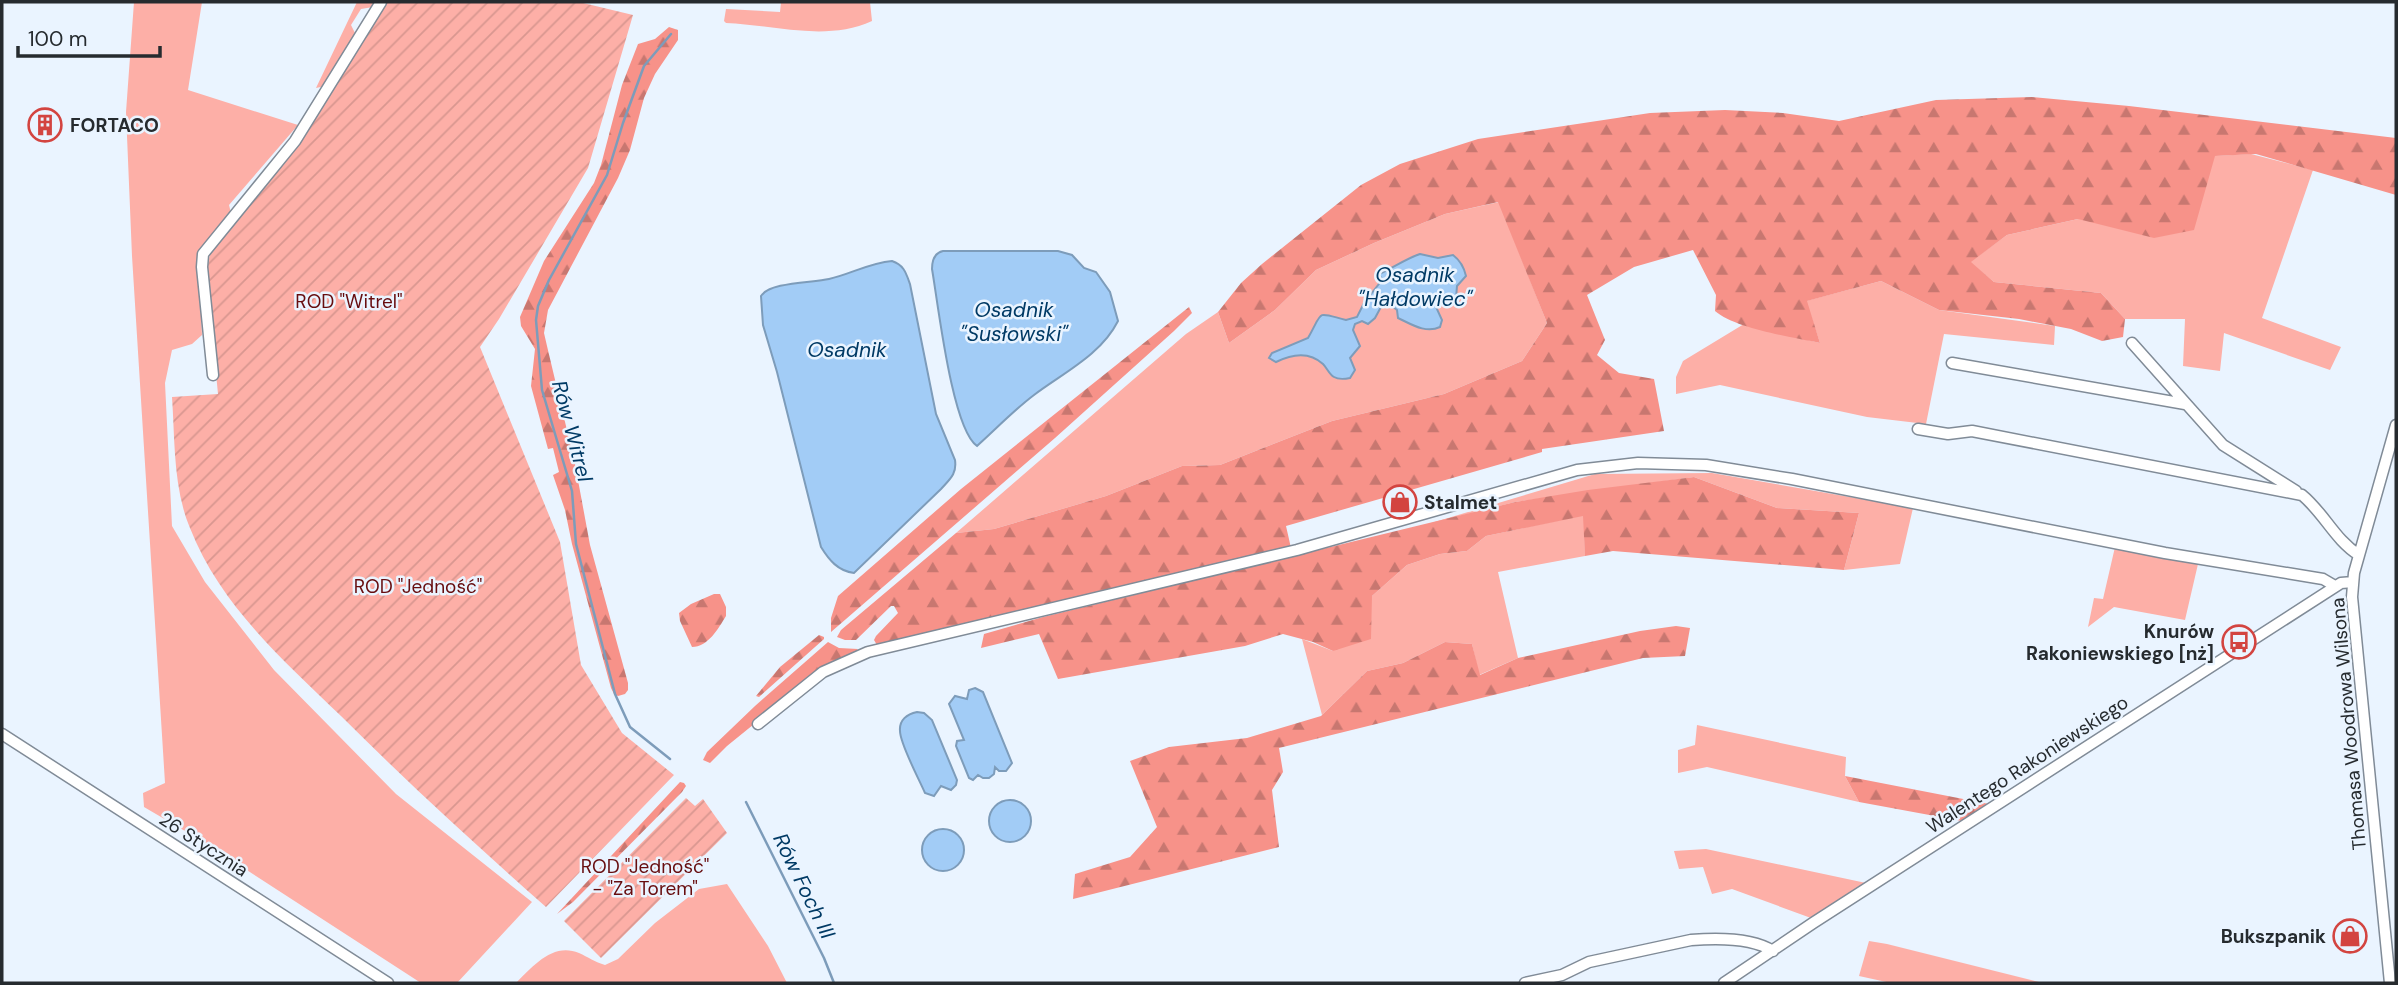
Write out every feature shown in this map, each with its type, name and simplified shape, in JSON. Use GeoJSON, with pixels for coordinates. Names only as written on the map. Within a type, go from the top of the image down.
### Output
{"type":"FeatureCollection","features":[{"type":"Feature","properties":{"kind":"street"},"geometry":{"type":"LineString","coordinates":[[213,375],[203,254],[295,141],[381,2]]}},
{"type":"Feature","properties":{"kind":"street"},"geometry":{"type":"LineString","coordinates":[[2132,342],[2223,445],[2302,495],[2326,519],[2347,548],[2359,555]]}},
{"type":"Feature","properties":{"kind":"street"},"geometry":{"type":"LineString","coordinates":[[1952,363],[2185,404]]}},
{"type":"Feature","properties":{"kind":"street","name":"Thomasa Woodrowa Wilsona"},"geometry":{"type":"LineString","coordinates":[[2390,983],[2352,613],[2353,582],[2359,555],[2396,425]]}},
{"type":"Feature","properties":{"kind":"street"},"geometry":{"type":"LineString","coordinates":[[1919,429],[1948,434],[1972,431],[2302,495]]}},
{"type":"Feature","properties":{"kind":"street"},"geometry":{"type":"LineString","coordinates":[[758,724],[822,672],[868,652],[1297,551],[1525,484],[1597,467],[1638,463],[1706,465],[1892,498],[2204,560],[2323,579],[2335,586]]}},
{"type":"Feature","properties":{"kind":"street","name":"Walentego Rakoniewskiego"},"geometry":{"type":"LineString","coordinates":[[1725,983],[2335,586],[2353,582]]}},
{"type":"Feature","properties":{"kind":"street","name":"26 Stycznia"},"geometry":{"type":"LineString","coordinates":[[2,734],[387,983]]}},
{"type":"Feature","properties":{"kind":"street"},"geometry":{"type":"LineString","coordinates":[[1525,983],[1562,975],[1589,962],[1691,940],[1754,942],[1773,951]]}},
{"type":"Feature","properties":{"kind":"green space"},"geometry":{"type":"Polygon","coordinates":[[[134,2],[202,2],[188,90],[298,125],[229,205],[231,213],[198,254],[202,335],[192,344],[172,350],[165,383],[172,526],[205,582],[274,670],[396,794],[532,902],[457,983],[421,983],[202,841],[144,807],[143,793],[165,783],[132,256],[126,112],[134,2]]]}},
{"type":"Feature","properties":{"kind":"green space"},"geometry":{"type":"Polygon","coordinates":[[[357,2],[375,2],[373,7],[361,9],[351,25],[356,35],[325,86],[316,88],[357,2]]]}},
{"type":"Feature","properties":{"kind":"green space"},"geometry":{"type":"Polygon","coordinates":[[[384,2],[579,2],[633,15],[588,168],[480,347],[560,542],[581,665],[622,733],[674,775],[546,907],[391,765],[255,630],[218,582],[203,556],[180,497],[172,397],[218,394],[207,271],[211,247],[290,153],[384,2]]]}},
{"type":"Feature","properties":{"kind":"green space"},"geometry":{"type":"Polygon","coordinates":[[[781,2],[870,2],[872,21],[837,30],[800,31],[724,21],[726,9],[780,12],[781,2]]]}},
{"type":"Feature","properties":{"kind":"green space"},"geometry":{"type":"Polygon","coordinates":[[[669,27],[678,30],[678,40],[655,74],[644,98],[630,150],[548,310],[544,333],[575,464],[590,545],[628,683],[625,694],[618,696],[611,688],[565,510],[553,475],[559,472],[553,448],[548,449],[531,386],[535,349],[521,326],[520,317],[544,261],[594,183],[622,85],[638,44],[655,39],[669,27]]]}},
{"type":"Feature","properties":{"kind":"green space"},"geometry":{"type":"Polygon","coordinates":[[[2032,97],[2396,138],[2396,195],[2256,154],[2215,156],[2194,230],[2154,238],[2078,219],[2007,235],[1971,262],[1994,282],[2101,293],[2125,319],[2123,337],[2102,341],[2071,329],[2019,319],[1939,310],[1881,281],[1807,301],[1820,343],[1780,335],[1736,323],[1715,311],[1716,295],[1693,250],[1634,267],[1587,295],[1605,340],[1597,355],[1619,373],[1654,379],[1664,431],[1542,449],[1542,452],[1286,526],[1291,548],[877,645],[874,640],[876,636],[898,613],[894,606],[891,606],[856,640],[837,637],[841,630],[956,533],[994,529],[1106,496],[1182,466],[1220,465],[1332,421],[1444,394],[1522,361],[1547,323],[1498,202],[1445,214],[1316,270],[1275,310],[1229,343],[1218,312],[1241,283],[1361,185],[1400,164],[1478,139],[1650,113],[1725,110],[1783,113],[1839,121],[1936,100],[2032,97]]]}},
{"type":"Feature","properties":{"kind":"green space"},"geometry":{"type":"Polygon","coordinates":[[[2251,154],[2313,170],[2262,318],[2341,347],[2330,370],[2224,333],[2220,371],[2183,366],[2185,319],[2125,319],[2101,293],[1994,282],[1970,262],[2007,235],[2078,219],[2214,156],[2251,154]]]}},
{"type":"Feature","properties":{"kind":"green space"},"geometry":{"type":"Polygon","coordinates":[[[1499,202],[1547,323],[1522,361],[1444,394],[1332,421],[1220,465],[1182,466],[1106,496],[994,529],[956,533],[1186,334],[1218,312],[1229,343],[1275,310],[1316,270],[1445,214],[1499,202]]]}},
{"type":"Feature","properties":{"kind":"green space"},"geometry":{"type":"Polygon","coordinates":[[[1881,281],[1939,310],[2055,326],[2054,345],[1944,334],[1926,424],[1867,417],[1720,385],[1676,394],[1676,377],[1683,361],[1744,324],[1820,343],[1806,301],[1881,281]]]}},
{"type":"Feature","properties":{"kind":"green space"},"geometry":{"type":"Polygon","coordinates":[[[1189,307],[1192,313],[1174,331],[831,632],[831,618],[838,596],[961,489],[1189,307]]]}},
{"type":"Feature","properties":{"kind":"green space"},"geometry":{"type":"Polygon","coordinates":[[[1712,473],[1913,508],[1900,564],[1844,570],[1859,513],[1777,508],[1694,477],[1515,502],[1428,524],[1595,474],[1712,473]]]}},
{"type":"Feature","properties":{"kind":"green space"},"geometry":{"type":"Polygon","coordinates":[[[1694,477],[1777,508],[1859,513],[1844,570],[1613,551],[1585,556],[1583,516],[1486,536],[1467,551],[1440,554],[1407,565],[1372,596],[1371,639],[1333,651],[1283,634],[1245,646],[1058,679],[1039,634],[981,648],[984,634],[1043,617],[1515,502],[1694,477]]]}},
{"type":"Feature","properties":{"kind":"green space"},"geometry":{"type":"Polygon","coordinates":[[[1584,515],[1585,556],[1498,572],[1518,658],[1479,675],[1472,644],[1445,642],[1403,663],[1367,671],[1322,715],[1302,639],[1333,651],[1372,596],[1407,565],[1440,554],[1467,551],[1486,536],[1584,515]]]}},
{"type":"Feature","properties":{"kind":"green space"},"geometry":{"type":"Polygon","coordinates":[[[2115,547],[2198,564],[2185,620],[2114,607],[2088,627],[2094,598],[2103,599],[2115,547]]]}},
{"type":"Feature","properties":{"kind":"green space"},"geometry":{"type":"Polygon","coordinates":[[[720,594],[726,607],[726,616],[708,641],[692,647],[679,613],[691,604],[720,594]]]}},
{"type":"Feature","properties":{"kind":"green space"},"geometry":{"type":"Polygon","coordinates":[[[1676,626],[1690,628],[1685,656],[1643,658],[1279,748],[1283,772],[1272,790],[1279,847],[1073,899],[1075,874],[1130,857],[1157,827],[1130,761],[1169,747],[1247,738],[1321,716],[1367,671],[1403,663],[1445,642],[1472,644],[1480,675],[1518,658],[1640,631],[1676,626]]]}},
{"type":"Feature","properties":{"kind":"green space"},"geometry":{"type":"Polygon","coordinates":[[[819,635],[824,639],[759,697],[756,696],[780,667],[819,635]]]}},
{"type":"Feature","properties":{"kind":"green space"},"geometry":{"type":"Polygon","coordinates":[[[828,642],[839,648],[858,649],[826,666],[727,746],[710,763],[703,760],[707,752],[755,706],[828,642]]]}},
{"type":"Feature","properties":{"kind":"green space"},"geometry":{"type":"Polygon","coordinates":[[[1697,725],[1846,757],[1845,776],[1859,802],[1707,767],[1678,773],[1678,750],[1695,745],[1697,725]]]}},
{"type":"Feature","properties":{"kind":"green space"},"geometry":{"type":"Polygon","coordinates":[[[1845,776],[1989,804],[1962,821],[1859,802],[1845,776]]]}},
{"type":"Feature","properties":{"kind":"green space"},"geometry":{"type":"Polygon","coordinates":[[[680,782],[686,786],[682,792],[573,902],[557,914],[680,782]]]}},
{"type":"Feature","properties":{"kind":"green space","name":"ROD \"Jedność\" - \"Za Torem\""},"geometry":{"type":"Polygon","coordinates":[[[686,798],[695,806],[703,799],[727,833],[601,958],[564,921],[686,798]]]}},
{"type":"Feature","properties":{"kind":"green space"},"geometry":{"type":"Polygon","coordinates":[[[1706,849],[1866,883],[1811,918],[1732,889],[1712,894],[1703,867],[1679,869],[1674,851],[1706,849]]]}},
{"type":"Feature","properties":{"kind":"green space"},"geometry":{"type":"Polygon","coordinates":[[[727,884],[768,946],[787,983],[516,983],[552,953],[570,950],[605,965],[618,959],[655,923],[699,889],[727,884]]]}},
{"type":"Feature","properties":{"kind":"green space"},"geometry":{"type":"Polygon","coordinates":[[[1869,941],[2043,983],[1891,983],[1859,976],[1869,941]]]}},
{"type":"Feature","properties":{"kind":"water","name":"Osadnik \"Susłowski\""},"geometry":{"type":"Polygon","coordinates":[[[943,251],[1058,251],[1072,255],[1084,268],[1096,272],[1110,292],[1118,321],[1092,354],[1027,401],[977,446],[968,435],[960,416],[942,335],[932,269],[936,256],[943,251]]]}},
{"type":"Feature","properties":{"kind":"water","name":"Osadnik \"Hałdowiec\""},"geometry":{"type":"Polygon","coordinates":[[[1420,254],[1438,258],[1453,255],[1460,262],[1466,276],[1457,286],[1456,298],[1451,303],[1436,307],[1442,320],[1440,327],[1419,327],[1398,318],[1397,310],[1392,306],[1382,305],[1368,324],[1362,321],[1355,324],[1353,330],[1360,346],[1350,358],[1355,370],[1350,378],[1334,377],[1323,364],[1312,357],[1294,356],[1276,362],[1269,358],[1272,353],[1308,338],[1321,316],[1346,320],[1357,317],[1382,280],[1379,274],[1420,254]]]}},
{"type":"Feature","properties":{"kind":"water","name":"Osadnik"},"geometry":{"type":"Polygon","coordinates":[[[892,261],[902,267],[910,284],[936,414],[955,460],[955,469],[941,489],[854,573],[834,564],[821,547],[763,325],[761,296],[773,288],[829,279],[892,261]]]}},
{"type":"Feature","properties":{"kind":"water"},"geometry":{"type":"Polygon","coordinates":[[[975,688],[983,692],[1012,763],[1006,771],[999,771],[995,767],[994,774],[989,778],[978,775],[973,780],[969,778],[956,746],[957,741],[964,740],[949,704],[955,696],[967,699],[969,690],[975,688]]]}},
{"type":"Feature","properties":{"kind":"water"},"geometry":{"type":"Polygon","coordinates":[[[917,712],[924,713],[932,720],[957,780],[951,790],[941,786],[934,796],[925,793],[901,737],[902,721],[917,712]]]}},
{"type":"Feature","properties":{"kind":"water"},"geometry":{"type":"Polygon","coordinates":[[[1010,800],[1025,806],[1031,821],[1025,836],[1010,842],[995,836],[989,821],[995,806],[1010,800]]]}},
{"type":"Feature","properties":{"kind":"water"},"geometry":{"type":"Polygon","coordinates":[[[943,829],[958,835],[964,850],[958,865],[943,871],[928,865],[922,850],[928,835],[943,829]]]}},
{"type":"Feature","properties":{"kind":"waterway","name":"Rów Witrel"},"geometry":{"type":"LineString","coordinates":[[670,759],[630,727],[615,694],[576,544],[572,491],[542,390],[536,320],[538,306],[549,280],[607,175],[644,66],[671,34]]}},
{"type":"Feature","properties":{"kind":"waterway","name":"Rów Foch III"},"geometry":{"type":"LineString","coordinates":[[746,802],[834,983]]}},
{"type":"Feature","properties":{"kind":"place","name":"FORTACO"},"geometry":{"type":"Point","coordinates":[45,125]}},
{"type":"Feature","properties":{"kind":"place","name":"Stalmet"},"geometry":{"type":"Point","coordinates":[1400,502]}},
{"type":"Feature","properties":{"kind":"place","name":"Knurów Rakoniewskiego [nż]"},"geometry":{"type":"Point","coordinates":[2239,642]}},
{"type":"Feature","properties":{"kind":"place","name":"Bukszpanik"},"geometry":{"type":"Point","coordinates":[2350,936]}},
{"type":"Feature","properties":{"kind":"park label","name":"ROD \"Witrel\""},"geometry":{"type":"Point","coordinates":[349,301]}},
{"type":"Feature","properties":{"kind":"park label","name":"ROD \"Jedność\""},"geometry":{"type":"Point","coordinates":[418,586]}}]}
